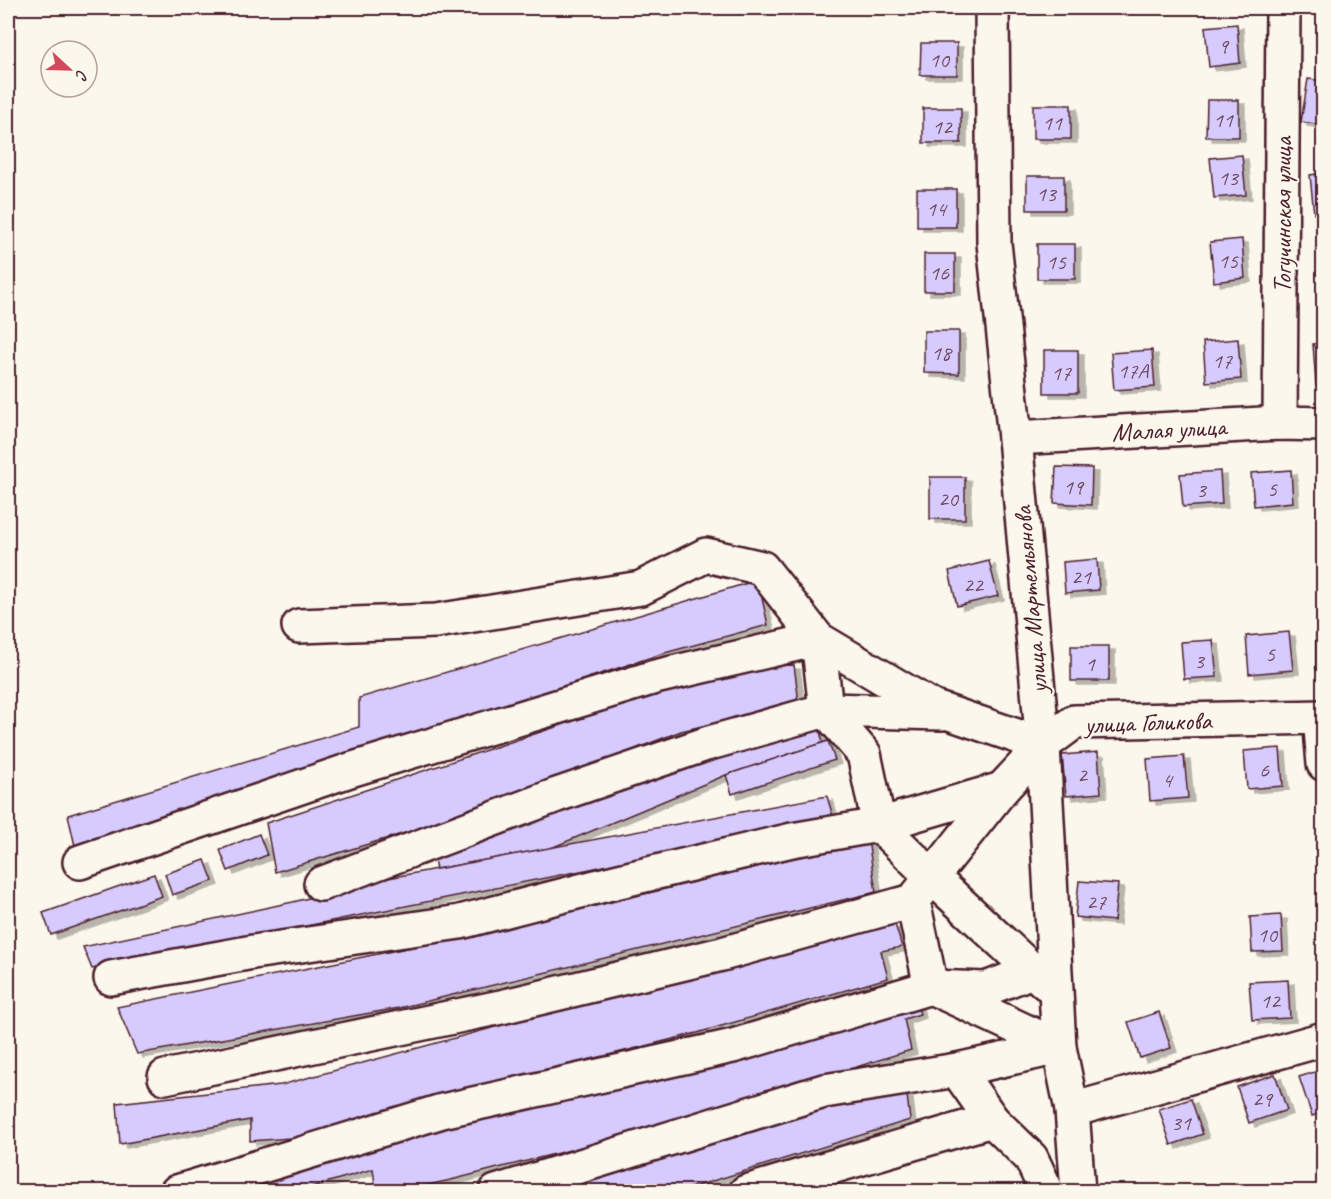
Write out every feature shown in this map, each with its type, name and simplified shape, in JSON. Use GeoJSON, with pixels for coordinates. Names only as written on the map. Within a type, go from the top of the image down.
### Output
{"type":"FeatureCollection","features":[{"type":"Feature","properties":{"kind":"street","name":"улица Мартемьянова"},"geometry":{"type":"LineString","coordinates":[[992,8],[994,243],[1015,438],[1043,745],[1059,1047],[1072,1110],[1053,1191]]}},
{"type":"Feature","properties":{"kind":"street","name":"Тогучинская улица"},"geometry":{"type":"LineString","coordinates":[[1280,423],[1283,8]]}},
{"type":"Feature","properties":{"kind":"street","name":"Малая улица"},"geometry":{"type":"LineString","coordinates":[[1015,438],[1280,423],[1323,424]]}},
{"type":"Feature","properties":{"kind":"street"},"geometry":{"type":"LineString","coordinates":[[298,626],[436,621],[641,588],[706,555],[762,568],[818,639],[932,707],[1043,745]]}},
{"type":"Feature","properties":{"kind":"street"},"geometry":{"type":"LineString","coordinates":[[818,639],[826,710],[864,754],[879,825],[923,889],[1032,971],[1057,994]]}},
{"type":"Feature","properties":{"kind":"street"},"geometry":{"type":"LineString","coordinates":[[80,862],[350,770],[497,725],[656,677],[818,639]]}},
{"type":"Feature","properties":{"kind":"street"},"geometry":{"type":"LineString","coordinates":[[321,884],[589,784],[706,744],[826,710],[953,714]]}},
{"type":"Feature","properties":{"kind":"street"},"geometry":{"type":"LineString","coordinates":[[1322,717],[1323,764]]}},
{"type":"Feature","properties":{"kind":"street","name":"улица Голикова"},"geometry":{"type":"LineString","coordinates":[[923,889],[1002,789],[1043,745],[1074,722],[1322,717]]}},
{"type":"Feature","properties":{"kind":"street"},"geometry":{"type":"LineString","coordinates":[[111,978],[253,951],[460,922],[781,843],[879,825],[1002,789]]}},
{"type":"Feature","properties":{"kind":"street"},"geometry":{"type":"LineString","coordinates":[[923,889],[931,987]]}},
{"type":"Feature","properties":{"kind":"street"},"geometry":{"type":"LineString","coordinates":[[165,1077],[501,1007],[722,954],[923,889]]}},
{"type":"Feature","properties":{"kind":"street"},"geometry":{"type":"LineString","coordinates":[[177,1191],[442,1112],[733,1046],[931,987],[986,989],[1032,971]]}},
{"type":"Feature","properties":{"kind":"street"},"geometry":{"type":"LineString","coordinates":[[931,987],[1059,1047]]}},
{"type":"Feature","properties":{"kind":"street"},"geometry":{"type":"LineString","coordinates":[[1072,1110],[1323,1039]]}},
{"type":"Feature","properties":{"kind":"street"},"geometry":{"type":"LineString","coordinates":[[496,1191],[824,1091],[957,1070],[1059,1047]]}},
{"type":"Feature","properties":{"kind":"street"},"geometry":{"type":"LineString","coordinates":[[957,1070],[992,1120],[1031,1158],[1053,1191]]}},
{"type":"Feature","properties":{"kind":"street"},"geometry":{"type":"LineString","coordinates":[[746,1191],[992,1120]]}},
{"type":"Feature","properties":{"kind":"building"},"geometry":{"type":"Polygon","coordinates":[[[1237,24],[1240,63],[1209,67],[1205,27],[1237,24]]]}},
{"type":"Feature","properties":{"kind":"building"},"geometry":{"type":"Polygon","coordinates":[[[921,43],[957,43],[957,75],[920,75],[921,43]]]}},
{"type":"Feature","properties":{"kind":"building"},"geometry":{"type":"Polygon","coordinates":[[[1308,79],[1324,81],[1324,125],[1301,122],[1308,79]]]}},
{"type":"Feature","properties":{"kind":"building"},"geometry":{"type":"Polygon","coordinates":[[[1207,100],[1239,100],[1239,137],[1206,137],[1207,100]]]}},
{"type":"Feature","properties":{"kind":"building"},"geometry":{"type":"Polygon","coordinates":[[[1033,105],[1071,105],[1071,139],[1033,139],[1033,105]]]}},
{"type":"Feature","properties":{"kind":"building"},"geometry":{"type":"Polygon","coordinates":[[[923,108],[961,108],[961,143],[923,143],[923,108]]]}},
{"type":"Feature","properties":{"kind":"building"},"geometry":{"type":"Polygon","coordinates":[[[1242,155],[1246,195],[1214,198],[1210,158],[1242,155]]]}},
{"type":"Feature","properties":{"kind":"building"},"geometry":{"type":"Polygon","coordinates":[[[1324,173],[1324,213],[1314,214],[1310,175],[1324,173]]]}},
{"type":"Feature","properties":{"kind":"building"},"geometry":{"type":"Polygon","coordinates":[[[1027,176],[1064,176],[1064,210],[1027,210],[1027,176]]]}},
{"type":"Feature","properties":{"kind":"building"},"geometry":{"type":"Polygon","coordinates":[[[917,189],[956,189],[956,227],[917,227],[917,189]]]}},
{"type":"Feature","properties":{"kind":"building"},"geometry":{"type":"Polygon","coordinates":[[[1242,239],[1245,278],[1214,282],[1210,242],[1242,239]]]}},
{"type":"Feature","properties":{"kind":"building"},"geometry":{"type":"Polygon","coordinates":[[[1037,244],[1075,244],[1075,279],[1037,279],[1037,244]]]}},
{"type":"Feature","properties":{"kind":"building"},"geometry":{"type":"Polygon","coordinates":[[[924,254],[955,254],[955,291],[924,291],[924,254]]]}},
{"type":"Feature","properties":{"kind":"building"},"geometry":{"type":"Polygon","coordinates":[[[1319,257],[1324,257],[1324,297],[1323,297],[1319,257]]]}},
{"type":"Feature","properties":{"kind":"building"},"geometry":{"type":"Polygon","coordinates":[[[924,331],[959,331],[959,374],[924,373],[924,331]]]}},
{"type":"Feature","properties":{"kind":"building"},"geometry":{"type":"Polygon","coordinates":[[[1238,339],[1241,379],[1206,382],[1203,342],[1238,339]]]}},
{"type":"Feature","properties":{"kind":"building"},"geometry":{"type":"Polygon","coordinates":[[[1324,343],[1324,385],[1316,385],[1313,344],[1324,343]]]}},
{"type":"Feature","properties":{"kind":"building"},"geometry":{"type":"Polygon","coordinates":[[[1044,350],[1078,350],[1078,393],[1044,393],[1044,350]]]}},
{"type":"Feature","properties":{"kind":"building"},"geometry":{"type":"Polygon","coordinates":[[[1152,350],[1155,387],[1114,390],[1111,353],[1152,350]]]}},
{"type":"Feature","properties":{"kind":"building"},"geometry":{"type":"Polygon","coordinates":[[[1056,467],[1092,468],[1091,505],[1054,503],[1056,467]]]}},
{"type":"Feature","properties":{"kind":"building"},"geometry":{"type":"Polygon","coordinates":[[[1291,470],[1293,502],[1254,506],[1251,473],[1291,470]]]}},
{"type":"Feature","properties":{"kind":"building"},"geometry":{"type":"Polygon","coordinates":[[[1220,471],[1222,504],[1183,507],[1180,474],[1220,471]]]}},
{"type":"Feature","properties":{"kind":"building"},"geometry":{"type":"Polygon","coordinates":[[[930,477],[965,477],[965,519],[930,519],[930,477]]]}},
{"type":"Feature","properties":{"kind":"building"},"geometry":{"type":"Polygon","coordinates":[[[1097,559],[1099,590],[1065,593],[1063,562],[1097,559]]]}},
{"type":"Feature","properties":{"kind":"building"},"geometry":{"type":"Polygon","coordinates":[[[989,561],[998,596],[957,606],[949,571],[989,561]]]}},
{"type":"Feature","properties":{"kind":"building"},"geometry":{"type":"Polygon","coordinates":[[[758,580],[768,625],[661,654],[75,846],[68,815],[359,727],[359,698],[758,580]]]}},
{"type":"Feature","properties":{"kind":"building"},"geometry":{"type":"Polygon","coordinates":[[[1316,629],[1324,629],[1324,669],[1316,669],[1316,629]]]}},
{"type":"Feature","properties":{"kind":"building"},"geometry":{"type":"Polygon","coordinates":[[[1289,632],[1293,670],[1249,674],[1246,636],[1289,632]]]}},
{"type":"Feature","properties":{"kind":"building"},"geometry":{"type":"Polygon","coordinates":[[[1213,640],[1217,677],[1184,679],[1181,642],[1213,640]]]}},
{"type":"Feature","properties":{"kind":"building"},"geometry":{"type":"Polygon","coordinates":[[[1071,646],[1109,646],[1109,681],[1071,681],[1071,646]]]}},
{"type":"Feature","properties":{"kind":"building"},"geometry":{"type":"Polygon","coordinates":[[[794,665],[798,695],[795,704],[681,731],[475,812],[275,872],[266,823],[592,715],[697,683],[763,666],[794,665]]]}},
{"type":"Feature","properties":{"kind":"building"},"geometry":{"type":"Polygon","coordinates":[[[817,719],[823,743],[726,775],[551,848],[436,869],[432,850],[817,719]]]}},
{"type":"Feature","properties":{"kind":"building"},"geometry":{"type":"Polygon","coordinates":[[[828,741],[835,760],[732,794],[726,775],[828,741]]]}},
{"type":"Feature","properties":{"kind":"building"},"geometry":{"type":"Polygon","coordinates":[[[1280,748],[1283,786],[1247,789],[1244,751],[1280,748]]]}},
{"type":"Feature","properties":{"kind":"building"},"geometry":{"type":"Polygon","coordinates":[[[1098,752],[1101,793],[1066,796],[1062,755],[1098,752]]]}},
{"type":"Feature","properties":{"kind":"building"},"geometry":{"type":"Polygon","coordinates":[[[1184,756],[1188,798],[1150,801],[1147,759],[1184,756]]]}},
{"type":"Feature","properties":{"kind":"building"},"geometry":{"type":"Polygon","coordinates":[[[827,796],[834,820],[92,969],[83,947],[293,902],[383,879],[827,796]]]}},
{"type":"Feature","properties":{"kind":"building"},"geometry":{"type":"Polygon","coordinates":[[[259,834],[267,855],[228,871],[220,850],[259,834]]]}},
{"type":"Feature","properties":{"kind":"building"},"geometry":{"type":"Polygon","coordinates":[[[868,840],[876,892],[399,1008],[137,1054],[117,1007],[491,931],[868,840]]]}},
{"type":"Feature","properties":{"kind":"building"},"geometry":{"type":"Polygon","coordinates":[[[205,860],[213,881],[172,895],[165,874],[205,860]]]}},
{"type":"Feature","properties":{"kind":"building"},"geometry":{"type":"Polygon","coordinates":[[[154,874],[162,896],[51,935],[43,913],[154,874]]]}},
{"type":"Feature","properties":{"kind":"building"},"geometry":{"type":"Polygon","coordinates":[[[1079,881],[1118,884],[1114,921],[1075,917],[1079,881]]]}},
{"type":"Feature","properties":{"kind":"building"},"geometry":{"type":"Polygon","coordinates":[[[1281,915],[1283,951],[1252,952],[1250,917],[1281,915]]]}},
{"type":"Feature","properties":{"kind":"building"},"geometry":{"type":"Polygon","coordinates":[[[895,924],[902,947],[881,951],[888,978],[697,1033],[476,1088],[305,1137],[250,1141],[250,1120],[120,1144],[117,1103],[281,1085],[718,967],[895,924]]]}},
{"type":"Feature","properties":{"kind":"building"},"geometry":{"type":"Polygon","coordinates":[[[1288,980],[1290,1018],[1252,1020],[1249,982],[1288,980]]]}},
{"type":"Feature","properties":{"kind":"building"},"geometry":{"type":"Polygon","coordinates":[[[916,1002],[920,1014],[904,1019],[911,1050],[673,1124],[451,1180],[394,1192],[376,1192],[373,1169],[295,1192],[209,1192],[379,1145],[636,1080],[916,1002]]]}},
{"type":"Feature","properties":{"kind":"building"},"geometry":{"type":"Polygon","coordinates":[[[1159,1012],[1171,1048],[1140,1058],[1128,1022],[1159,1012]]]}},
{"type":"Feature","properties":{"kind":"building"},"geometry":{"type":"Polygon","coordinates":[[[1324,1069],[1324,1112],[1312,1116],[1299,1077],[1324,1069]]]}},
{"type":"Feature","properties":{"kind":"building"},"geometry":{"type":"Polygon","coordinates":[[[1275,1074],[1287,1110],[1249,1123],[1237,1087],[1275,1074]]]}},
{"type":"Feature","properties":{"kind":"building"},"geometry":{"type":"Polygon","coordinates":[[[906,1087],[910,1120],[677,1192],[585,1192],[579,1169],[906,1087]]]}},
{"type":"Feature","properties":{"kind":"building"},"geometry":{"type":"Polygon","coordinates":[[[1191,1099],[1203,1134],[1171,1145],[1159,1109],[1191,1099]]]}}]}
